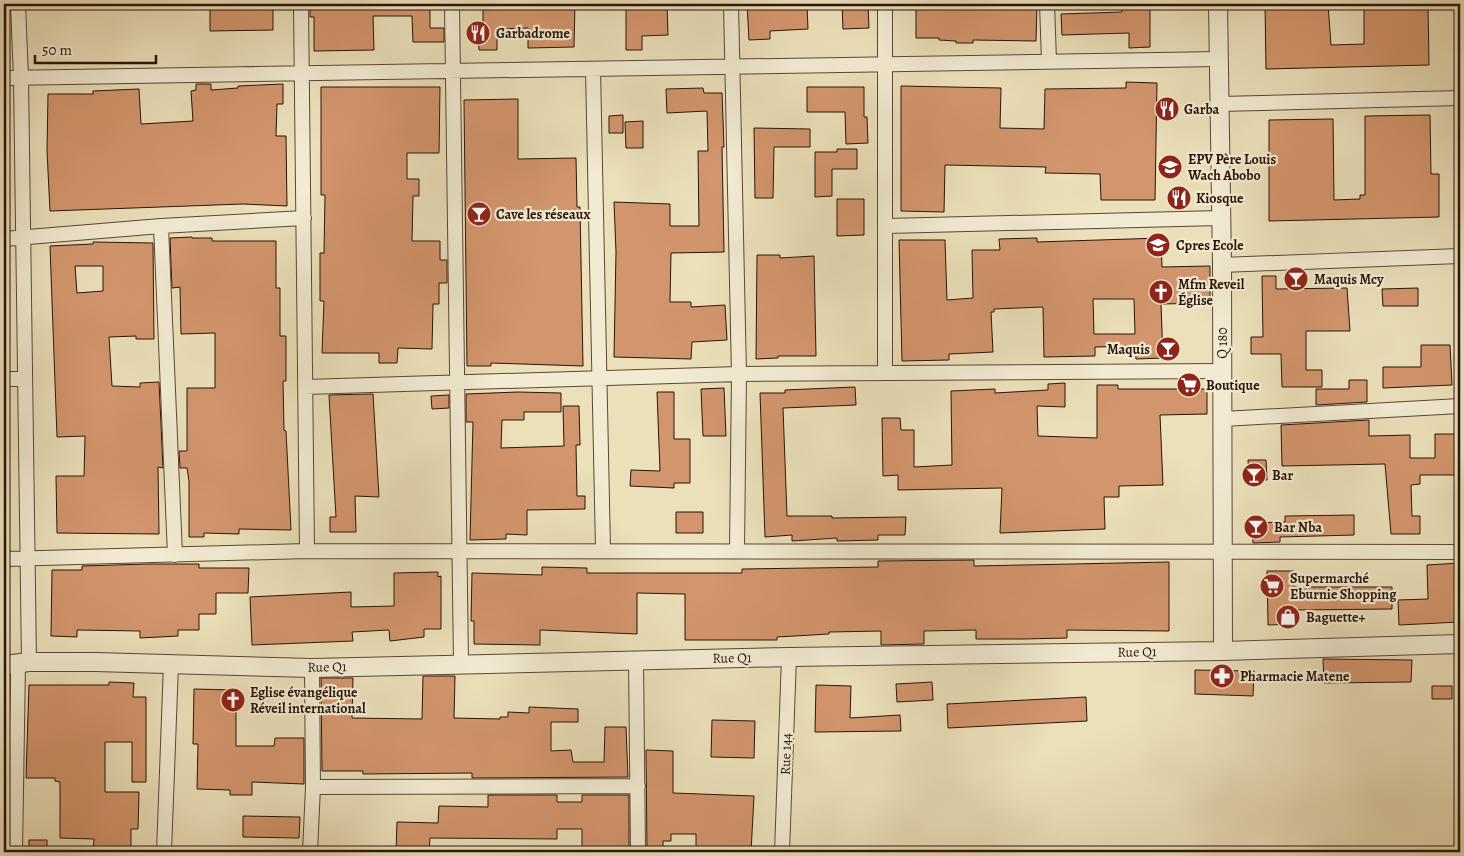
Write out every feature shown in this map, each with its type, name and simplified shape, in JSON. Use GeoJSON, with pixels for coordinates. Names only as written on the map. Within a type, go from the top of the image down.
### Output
{"type":"FeatureCollection","features":[{"type":"Feature","properties":{"kind":"street"},"geometry":{"type":"LineString","coordinates":[[15,852],[17,664],[28,559],[21,78],[18,4]]}},
{"type":"Feature","properties":{"kind":"street"},"geometry":{"type":"LineString","coordinates":[[302,4],[307,551]]}},
{"type":"Feature","properties":{"kind":"street"},"geometry":{"type":"LineString","coordinates":[[452,4],[461,663]]}},
{"type":"Feature","properties":{"kind":"street"},"geometry":{"type":"LineString","coordinates":[[731,4],[739,374],[737,550]]}},
{"type":"Feature","properties":{"kind":"street"},"geometry":{"type":"LineString","coordinates":[[885,4],[885,373]]}},
{"type":"Feature","properties":{"kind":"street"},"geometry":{"type":"LineString","coordinates":[[1047,4],[1048,61]]}},
{"type":"Feature","properties":{"kind":"street","name":"Q 180"},"geometry":{"type":"LineString","coordinates":[[1218,4],[1223,371],[1223,652]]}},
{"type":"Feature","properties":{"kind":"street"},"geometry":{"type":"LineString","coordinates":[[4,78],[1220,58]]}},
{"type":"Feature","properties":{"kind":"street"},"geometry":{"type":"LineString","coordinates":[[593,68],[603,550]]}},
{"type":"Feature","properties":{"kind":"street"},"geometry":{"type":"LineString","coordinates":[[1220,104],[1460,98]]}},
{"type":"Feature","properties":{"kind":"street"},"geometry":{"type":"LineString","coordinates":[[4,239],[161,226],[304,218]]}},
{"type":"Feature","properties":{"kind":"street"},"geometry":{"type":"LineString","coordinates":[[886,226],[1221,218]]}},
{"type":"Feature","properties":{"kind":"street"},"geometry":{"type":"LineString","coordinates":[[161,226],[175,555]]}},
{"type":"Feature","properties":{"kind":"street"},"geometry":{"type":"LineString","coordinates":[[1222,265],[1460,256]]}},
{"type":"Feature","properties":{"kind":"street"},"geometry":{"type":"LineString","coordinates":[[305,387],[739,374],[1223,371]]}},
{"type":"Feature","properties":{"kind":"street"},"geometry":{"type":"LineString","coordinates":[[4,379],[24,379]]}},
{"type":"Feature","properties":{"kind":"street"},"geometry":{"type":"LineString","coordinates":[[1223,420],[1460,406]]}},
{"type":"Feature","properties":{"kind":"street"},"geometry":{"type":"LineString","coordinates":[[4,560],[307,551],[459,550],[1460,552]]}},
{"type":"Feature","properties":{"kind":"street","name":"Rue Q1"},"geometry":{"type":"LineString","coordinates":[[17,664],[171,664],[312,668],[789,656],[1223,652],[1460,644]]}},
{"type":"Feature","properties":{"kind":"street","name":"Rue 144"},"geometry":{"type":"LineString","coordinates":[[782,852],[789,656]]}},
{"type":"Feature","properties":{"kind":"street"},"geometry":{"type":"LineString","coordinates":[[636,660],[638,852]]}},
{"type":"Feature","properties":{"kind":"street"},"geometry":{"type":"LineString","coordinates":[[164,852],[171,664]]}},
{"type":"Feature","properties":{"kind":"street"},"geometry":{"type":"LineString","coordinates":[[310,852],[314,787],[312,668]]}},
{"type":"Feature","properties":{"kind":"street"},"geometry":{"type":"LineString","coordinates":[[314,787],[638,786]]}},
{"type":"Feature","properties":{"kind":"building"},"geometry":{"type":"Polygon","coordinates":[[[210,4],[273,4],[273,30],[210,31],[210,4]]]}},
{"type":"Feature","properties":{"kind":"building"},"geometry":{"type":"Polygon","coordinates":[[[310,4],[430,4],[430,28],[444,28],[444,42],[413,42],[412,16],[373,16],[374,50],[314,51],[314,17],[310,17],[310,4]]]}},
{"type":"Feature","properties":{"kind":"building"},"geometry":{"type":"Polygon","coordinates":[[[483,4],[575,4],[574,47],[528,48],[528,28],[497,29],[497,50],[479,50],[478,35],[483,35],[483,4]]]}},
{"type":"Feature","properties":{"kind":"building"},"geometry":{"type":"Polygon","coordinates":[[[626,4],[667,4],[668,35],[642,36],[642,50],[626,50],[626,4]]]}},
{"type":"Feature","properties":{"kind":"building"},"geometry":{"type":"Polygon","coordinates":[[[747,4],[807,4],[808,29],[770,31],[770,39],[749,40],[747,4]]]}},
{"type":"Feature","properties":{"kind":"building"},"geometry":{"type":"Polygon","coordinates":[[[842,4],[868,4],[869,28],[843,29],[842,4]]]}},
{"type":"Feature","properties":{"kind":"building"},"geometry":{"type":"Polygon","coordinates":[[[916,4],[1037,4],[1036,41],[973,40],[973,43],[956,43],[956,41],[939,40],[939,38],[916,38],[916,4]]]}},
{"type":"Feature","properties":{"kind":"building"},"geometry":{"type":"Polygon","coordinates":[[[1122,4],[1150,4],[1150,47],[1129,48],[1129,33],[1062,35],[1061,14],[1122,12],[1122,4]]]}},
{"type":"Feature","properties":{"kind":"building"},"geometry":{"type":"Polygon","coordinates":[[[1265,4],[1328,4],[1331,45],[1364,44],[1364,4],[1428,4],[1429,65],[1266,69],[1265,4]]]}},
{"type":"Feature","properties":{"kind":"building"},"geometry":{"type":"Polygon","coordinates":[[[1126,82],[1157,83],[1155,200],[1101,200],[1100,174],[1045,173],[1046,167],[945,165],[944,212],[901,211],[901,86],[1001,88],[1000,128],[1044,129],[1045,89],[1126,88],[1126,82]]]}},
{"type":"Feature","properties":{"kind":"building"},"geometry":{"type":"Polygon","coordinates":[[[196,84],[211,84],[211,90],[238,88],[238,86],[283,84],[283,104],[277,104],[276,136],[286,136],[287,206],[243,204],[50,211],[47,151],[48,94],[93,94],[93,91],[139,89],[141,124],[193,121],[191,91],[196,90],[196,84]]]}},
{"type":"Feature","properties":{"kind":"building"},"geometry":{"type":"Polygon","coordinates":[[[321,87],[440,87],[439,153],[407,153],[407,179],[419,179],[419,196],[413,196],[412,241],[440,241],[440,260],[447,260],[447,283],[439,283],[439,304],[433,304],[432,349],[398,348],[397,363],[379,363],[379,353],[322,353],[324,301],[320,301],[320,253],[324,253],[325,195],[321,195],[321,87]]]}},
{"type":"Feature","properties":{"kind":"building"},"geometry":{"type":"Polygon","coordinates":[[[807,87],[864,87],[864,117],[867,117],[868,143],[846,144],[845,112],[807,112],[807,87]]]}},
{"type":"Feature","properties":{"kind":"building"},"geometry":{"type":"Polygon","coordinates":[[[703,88],[704,93],[722,93],[724,252],[671,253],[670,302],[691,302],[691,307],[725,305],[727,340],[692,342],[691,359],[614,357],[616,252],[614,202],[670,204],[670,226],[699,226],[698,151],[708,151],[707,111],[667,113],[666,89],[703,88]]]}},
{"type":"Feature","properties":{"kind":"building"},"geometry":{"type":"Polygon","coordinates":[[[518,99],[518,159],[576,158],[577,207],[580,207],[583,366],[491,363],[491,366],[467,366],[464,100],[518,99]]]}},
{"type":"Feature","properties":{"kind":"building"},"geometry":{"type":"Polygon","coordinates":[[[623,115],[623,133],[609,133],[609,116],[623,115]]]}},
{"type":"Feature","properties":{"kind":"building"},"geometry":{"type":"Polygon","coordinates":[[[1430,115],[1431,174],[1439,174],[1439,217],[1269,221],[1269,120],[1333,119],[1334,200],[1360,199],[1360,195],[1365,195],[1365,116],[1430,115]]]}},
{"type":"Feature","properties":{"kind":"building"},"geometry":{"type":"Polygon","coordinates":[[[643,121],[643,148],[626,148],[625,122],[643,121]]]}},
{"type":"Feature","properties":{"kind":"building"},"geometry":{"type":"Polygon","coordinates":[[[754,128],[810,129],[810,147],[774,147],[773,198],[755,198],[754,128]]]}},
{"type":"Feature","properties":{"kind":"building"},"geometry":{"type":"Polygon","coordinates":[[[837,149],[857,149],[857,169],[832,169],[832,196],[815,197],[815,152],[837,152],[837,149]]]}},
{"type":"Feature","properties":{"kind":"building"},"geometry":{"type":"Polygon","coordinates":[[[837,199],[864,199],[864,235],[837,236],[837,199]]]}},
{"type":"Feature","properties":{"kind":"building"},"geometry":{"type":"Polygon","coordinates":[[[170,238],[212,238],[212,241],[276,241],[276,288],[280,288],[280,336],[286,336],[286,381],[283,381],[284,430],[286,431],[291,530],[239,529],[239,534],[204,533],[204,537],[189,537],[189,481],[187,468],[180,468],[179,451],[187,451],[187,388],[215,388],[215,333],[181,334],[180,287],[172,288],[170,238]]]}},
{"type":"Feature","properties":{"kind":"building"},"geometry":{"type":"Polygon","coordinates":[[[1037,238],[1037,242],[1161,238],[1162,267],[1210,266],[1210,303],[1161,304],[1163,358],[1136,359],[1135,346],[1095,347],[1095,356],[1044,357],[1043,307],[994,309],[994,312],[991,312],[993,352],[949,354],[949,360],[902,361],[899,240],[945,240],[947,300],[973,298],[972,250],[1000,250],[999,239],[1037,238]],[[1093,299],[1094,334],[1135,334],[1134,299],[1093,299]]]}},
{"type":"Feature","properties":{"kind":"building"},"geometry":{"type":"Polygon","coordinates":[[[93,242],[153,243],[154,339],[136,339],[136,336],[109,337],[112,386],[140,387],[140,383],[159,382],[163,468],[158,467],[159,534],[57,533],[56,476],[84,476],[85,436],[57,437],[50,246],[93,244],[93,242]],[[75,266],[77,293],[103,291],[103,266],[75,266]]]}},
{"type":"Feature","properties":{"kind":"building"},"geometry":{"type":"Polygon","coordinates":[[[757,255],[780,255],[780,258],[814,256],[816,356],[778,356],[778,358],[756,359],[757,255]]]}},
{"type":"Feature","properties":{"kind":"building"},"geometry":{"type":"Polygon","coordinates":[[[1262,276],[1276,276],[1276,289],[1347,288],[1350,331],[1306,331],[1306,370],[1322,370],[1322,387],[1282,387],[1281,354],[1251,354],[1251,337],[1263,337],[1262,276]]]}},
{"type":"Feature","properties":{"kind":"building"},"geometry":{"type":"Polygon","coordinates":[[[1418,288],[1418,306],[1383,306],[1382,289],[1418,288]]]}},
{"type":"Feature","properties":{"kind":"building"},"geometry":{"type":"Polygon","coordinates":[[[1421,345],[1450,345],[1452,385],[1383,388],[1383,367],[1421,367],[1421,345]]]}},
{"type":"Feature","properties":{"kind":"building"},"geometry":{"type":"Polygon","coordinates":[[[1349,380],[1367,380],[1367,402],[1316,405],[1316,389],[1349,389],[1349,380]]]}},
{"type":"Feature","properties":{"kind":"building"},"geometry":{"type":"Polygon","coordinates":[[[1065,383],[1065,407],[1037,406],[1038,436],[1097,438],[1097,385],[1118,385],[1118,389],[1207,389],[1207,414],[1160,415],[1163,485],[1119,486],[1119,497],[1104,497],[1105,529],[1000,533],[1002,488],[898,490],[898,475],[883,476],[882,418],[900,418],[901,430],[914,430],[914,467],[952,465],[951,391],[995,389],[995,393],[1048,390],[1048,384],[1065,383]]]}},
{"type":"Feature","properties":{"kind":"building"},"geometry":{"type":"Polygon","coordinates":[[[855,387],[856,405],[783,408],[787,516],[832,516],[832,518],[906,517],[905,535],[878,535],[878,540],[837,541],[837,538],[792,541],[792,535],[765,537],[760,393],[785,393],[785,390],[855,387]]]}},
{"type":"Feature","properties":{"kind":"building"},"geometry":{"type":"Polygon","coordinates":[[[724,388],[726,436],[703,436],[701,389],[724,388]]]}},
{"type":"Feature","properties":{"kind":"building"},"geometry":{"type":"Polygon","coordinates":[[[657,392],[674,392],[674,439],[690,439],[690,483],[674,483],[674,488],[630,486],[631,470],[660,471],[657,392]]]}},
{"type":"Feature","properties":{"kind":"building"},"geometry":{"type":"Polygon","coordinates":[[[561,393],[561,412],[524,412],[524,420],[502,420],[501,448],[564,446],[563,406],[579,406],[580,445],[576,445],[577,496],[585,496],[585,509],[527,510],[527,535],[506,534],[506,539],[470,540],[473,422],[466,422],[466,394],[561,393]]]}},
{"type":"Feature","properties":{"kind":"building"},"geometry":{"type":"Polygon","coordinates":[[[373,394],[379,497],[355,496],[356,532],[330,532],[330,517],[336,517],[329,395],[373,394]]]}},
{"type":"Feature","properties":{"kind":"building"},"geometry":{"type":"Polygon","coordinates":[[[449,395],[449,408],[432,409],[431,396],[449,395]]]}},
{"type":"Feature","properties":{"kind":"building"},"geometry":{"type":"Polygon","coordinates":[[[1369,420],[1369,436],[1410,435],[1410,458],[1435,458],[1435,434],[1455,434],[1455,475],[1420,475],[1420,484],[1411,485],[1412,516],[1420,516],[1420,534],[1391,534],[1385,464],[1282,466],[1281,425],[1369,420]]]}},
{"type":"Feature","properties":{"kind":"building"},"geometry":{"type":"Polygon","coordinates":[[[1248,460],[1266,460],[1267,480],[1249,480],[1248,460]]]}},
{"type":"Feature","properties":{"kind":"building"},"geometry":{"type":"Polygon","coordinates":[[[676,512],[703,512],[703,533],[676,533],[676,512]]]}},
{"type":"Feature","properties":{"kind":"building"},"geometry":{"type":"Polygon","coordinates":[[[1354,515],[1354,535],[1280,537],[1280,542],[1253,543],[1252,523],[1285,522],[1285,516],[1354,515]]]}},
{"type":"Feature","properties":{"kind":"building"},"geometry":{"type":"Polygon","coordinates":[[[974,560],[974,566],[1169,562],[1169,631],[1067,630],[1067,638],[976,639],[976,630],[924,631],[924,644],[881,645],[881,631],[829,632],[829,634],[777,637],[777,640],[685,640],[685,594],[637,593],[637,634],[540,630],[540,645],[474,644],[474,621],[471,621],[472,573],[542,575],[542,567],[587,568],[587,573],[742,573],[742,569],[878,567],[878,561],[974,560]]]}},
{"type":"Feature","properties":{"kind":"building"},"geometry":{"type":"Polygon","coordinates":[[[1460,563],[1460,622],[1399,625],[1398,600],[1428,599],[1427,565],[1460,563]]]}},
{"type":"Feature","properties":{"kind":"building"},"geometry":{"type":"Polygon","coordinates":[[[199,564],[199,568],[249,568],[248,593],[216,593],[216,614],[199,614],[199,630],[178,630],[178,636],[140,638],[140,631],[77,630],[77,637],[51,636],[52,570],[82,570],[82,566],[199,564]]]}},
{"type":"Feature","properties":{"kind":"building"},"geometry":{"type":"Polygon","coordinates":[[[1267,571],[1294,571],[1294,587],[1392,587],[1392,609],[1295,610],[1295,624],[1268,625],[1267,571]]]}},
{"type":"Feature","properties":{"kind":"building"},"geometry":{"type":"Polygon","coordinates":[[[438,572],[438,577],[441,576],[441,629],[424,629],[424,637],[390,641],[389,630],[352,632],[353,641],[252,645],[250,597],[351,592],[351,607],[394,606],[394,573],[438,572]]]}},
{"type":"Feature","properties":{"kind":"building"},"geometry":{"type":"Polygon","coordinates":[[[1323,659],[1412,660],[1411,682],[1324,683],[1323,659]]]}},
{"type":"Feature","properties":{"kind":"building"},"geometry":{"type":"Polygon","coordinates":[[[1195,670],[1254,671],[1253,696],[1195,694],[1195,670]]]}},
{"type":"Feature","properties":{"kind":"building"},"geometry":{"type":"Polygon","coordinates":[[[423,676],[455,676],[454,718],[500,719],[500,717],[508,717],[508,712],[529,713],[529,707],[578,709],[578,722],[551,722],[551,751],[571,750],[573,762],[604,762],[605,727],[626,727],[628,777],[472,778],[472,773],[363,774],[363,771],[322,771],[321,678],[353,678],[352,718],[422,719],[423,676]]]}},
{"type":"Feature","properties":{"kind":"building"},"geometry":{"type":"Polygon","coordinates":[[[109,682],[134,683],[133,697],[146,697],[146,782],[132,782],[132,742],[105,742],[105,792],[139,792],[138,829],[131,829],[131,852],[93,852],[94,839],[60,838],[60,782],[55,781],[55,778],[26,778],[29,685],[109,685],[109,682]]]}},
{"type":"Feature","properties":{"kind":"building"},"geometry":{"type":"Polygon","coordinates":[[[932,682],[933,700],[897,702],[896,684],[932,682]]]}},
{"type":"Feature","properties":{"kind":"building"},"geometry":{"type":"Polygon","coordinates":[[[816,685],[851,686],[850,718],[900,715],[901,731],[815,732],[816,685]]]}},
{"type":"Feature","properties":{"kind":"building"},"geometry":{"type":"Polygon","coordinates":[[[1432,686],[1452,686],[1452,699],[1432,699],[1432,686]]]}},
{"type":"Feature","properties":{"kind":"building"},"geometry":{"type":"Polygon","coordinates":[[[194,689],[236,690],[236,746],[274,746],[275,738],[304,738],[304,784],[252,782],[252,795],[230,795],[230,790],[197,789],[198,744],[193,744],[194,689]]]}},
{"type":"Feature","properties":{"kind":"building"},"geometry":{"type":"Polygon","coordinates":[[[1086,697],[1087,721],[948,728],[947,704],[1086,697]]]}},
{"type":"Feature","properties":{"kind":"building"},"geometry":{"type":"Polygon","coordinates":[[[712,720],[755,721],[754,758],[711,757],[712,720]]]}},
{"type":"Feature","properties":{"kind":"building"},"geometry":{"type":"Polygon","coordinates":[[[646,750],[673,751],[673,793],[754,796],[751,852],[696,852],[696,834],[671,834],[671,841],[663,841],[663,852],[647,852],[646,750]]]}},
{"type":"Feature","properties":{"kind":"building"},"geometry":{"type":"Polygon","coordinates":[[[488,795],[557,795],[557,802],[582,802],[582,795],[629,795],[629,852],[582,852],[582,829],[557,829],[557,839],[430,838],[429,852],[396,852],[397,822],[438,823],[439,806],[488,807],[488,795]]]}},
{"type":"Feature","properties":{"kind":"building"},"geometry":{"type":"Polygon","coordinates":[[[243,816],[300,817],[299,838],[243,837],[243,816]]]}},
{"type":"Feature","properties":{"kind":"building"},"geometry":{"type":"Polygon","coordinates":[[[29,840],[47,840],[47,852],[29,852],[29,840]]]}},
{"type":"Feature","properties":{"kind":"place","name":"Garbadrome"},"geometry":{"type":"Point","coordinates":[478,33]}},
{"type":"Feature","properties":{"kind":"place","name":"Garba"},"geometry":{"type":"Point","coordinates":[1167,109]}},
{"type":"Feature","properties":{"kind":"place","name":"EPV Père Louis Wach Abobo"},"geometry":{"type":"Point","coordinates":[1170,167]}},
{"type":"Feature","properties":{"kind":"place","name":"Kiosque"},"geometry":{"type":"Point","coordinates":[1179,198]}},
{"type":"Feature","properties":{"kind":"place","name":"Cave les réseaux"},"geometry":{"type":"Point","coordinates":[479,214]}},
{"type":"Feature","properties":{"kind":"place","name":"Cpres Ecole"},"geometry":{"type":"Point","coordinates":[1158,245]}},
{"type":"Feature","properties":{"kind":"place","name":"Maquis Mcy"},"geometry":{"type":"Point","coordinates":[1296,279]}},
{"type":"Feature","properties":{"kind":"place","name":"Mfm Reveil Église"},"geometry":{"type":"Point","coordinates":[1161,292]}},
{"type":"Feature","properties":{"kind":"place","name":"Maquis"},"geometry":{"type":"Point","coordinates":[1168,349]}},
{"type":"Feature","properties":{"kind":"place","name":"Boutique"},"geometry":{"type":"Point","coordinates":[1189,385]}},
{"type":"Feature","properties":{"kind":"place","name":"Bar"},"geometry":{"type":"Point","coordinates":[1254,475]}},
{"type":"Feature","properties":{"kind":"place","name":"Bar Nba"},"geometry":{"type":"Point","coordinates":[1256,527]}},
{"type":"Feature","properties":{"kind":"place","name":"Supermarché Eburnie Shopping"},"geometry":{"type":"Point","coordinates":[1272,586]}},
{"type":"Feature","properties":{"kind":"place","name":"Baguette+"},"geometry":{"type":"Point","coordinates":[1288,617]}},
{"type":"Feature","properties":{"kind":"place","name":"Pharmacie Matene"},"geometry":{"type":"Point","coordinates":[1222,676]}},
{"type":"Feature","properties":{"kind":"place","name":"Eglise évangélique Réveil international"},"geometry":{"type":"Point","coordinates":[233,700]}}]}
